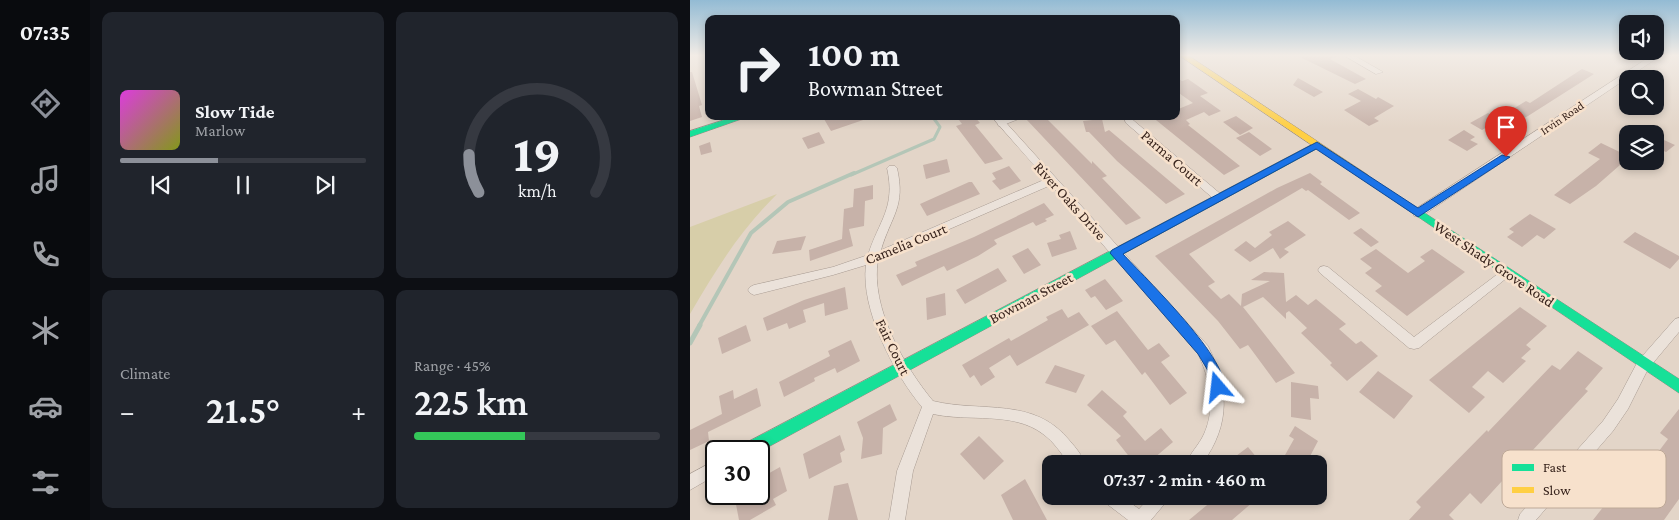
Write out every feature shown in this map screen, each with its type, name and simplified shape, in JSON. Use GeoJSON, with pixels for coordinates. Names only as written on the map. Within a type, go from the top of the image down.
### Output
{"type":"FeatureCollection","features":[{"type":"Feature","properties":{"kind":"street","name":"West Shady Grove Road"},"geometry":{"type":"LineString","coordinates":[[1220,80],[1679,387]]}},
{"type":"Feature","properties":{"kind":"street","name":"Irvin Road"},"geometry":{"type":"LineString","coordinates":[[1418,213],[1619,80]]}},
{"type":"Feature","properties":{"kind":"street"},"geometry":{"type":"LineString","coordinates":[[690,134],[734,120]]}},
{"type":"Feature","properties":{"kind":"street","name":"River Oaks Drive"},"geometry":{"type":"LineString","coordinates":[[998,120],[1203,350],[1213,368],[1218,387],[1218,410],[1213,430],[1200,455]]}},
{"type":"Feature","properties":{"kind":"street","name":"Parma Court"},"geometry":{"type":"LineString","coordinates":[[1129,120],[1218,198]]}},
{"type":"Feature","properties":{"kind":"street","name":"Bowman Street"},"geometry":{"type":"LineString","coordinates":[[766,440],[1317,145]]}},
{"type":"Feature","properties":{"kind":"street","name":"Fair Court"},"geometry":{"type":"LineString","coordinates":[[892,168],[897,183],[894,210],[873,258],[870,279],[872,297],[877,312],[912,386],[929,406]]}},
{"type":"Feature","properties":{"kind":"street","name":"Camelia Court"},"geometry":{"type":"LineString","coordinates":[[754,290],[833,271],[873,258],[1051,181]]}},
{"type":"Feature","properties":{"kind":"street"},"geometry":{"type":"LineString","coordinates":[[1324,270],[1414,344],[1507,273]]}},
{"type":"Feature","properties":{"kind":"street"},"geometry":{"type":"LineString","coordinates":[[1587,450],[1608,426],[1623,404],[1643,364],[1679,323]]}},
{"type":"Feature","properties":{"kind":"street"},"geometry":{"type":"LineString","coordinates":[[898,520],[905,471],[929,406],[946,412],[1005,414],[1026,418],[1042,425],[1056,435],[1071,455]]}},
{"type":"Feature","properties":{"kind":"street"},"geometry":{"type":"LineString","coordinates":[[690,482],[705,473]]}},
{"type":"Feature","properties":{"kind":"street"},"geometry":{"type":"LineString","coordinates":[[1120,505],[1141,520],[1154,505]]}},
{"type":"Feature","properties":{"kind":"street"},"geometry":{"type":"LineString","coordinates":[[1526,520],[1536,508]]}},
{"type":"Feature","properties":{"kind":"shaded area"},"geometry":{"type":"Polygon","coordinates":[[[777,194],[751,222],[729,251],[690,314],[690,227],[777,194]]]}},
{"type":"Feature","properties":{"kind":"building"},"geometry":{"type":"Polygon","coordinates":[[[690,80],[695,80],[702,105],[699,106],[702,117],[690,121],[690,80]]]}},
{"type":"Feature","properties":{"kind":"building"},"geometry":{"type":"Polygon","coordinates":[[[1180,80],[1190,80],[1208,93],[1200,96],[1221,111],[1209,116],[1204,112],[1186,120],[1190,124],[1188,125],[1240,166],[1224,175],[1156,120],[1180,120],[1180,108],[1193,103],[1180,94],[1180,80]]]}},
{"type":"Feature","properties":{"kind":"building"},"geometry":{"type":"Polygon","coordinates":[[[1296,80],[1302,80],[1323,92],[1314,97],[1293,85],[1296,80]]]}},
{"type":"Feature","properties":{"kind":"building"},"geometry":{"type":"Polygon","coordinates":[[[1347,80],[1363,80],[1355,84],[1347,80]]]}},
{"type":"Feature","properties":{"kind":"building"},"geometry":{"type":"Polygon","coordinates":[[[1565,80],[1584,80],[1516,122],[1503,115],[1526,101],[1530,103],[1565,80]]]}},
{"type":"Feature","properties":{"kind":"building"},"geometry":{"type":"Polygon","coordinates":[[[1358,89],[1394,106],[1374,118],[1379,121],[1369,126],[1344,110],[1361,101],[1348,94],[1358,89]]]}},
{"type":"Feature","properties":{"kind":"building"},"geometry":{"type":"Polygon","coordinates":[[[1488,113],[1501,119],[1482,130],[1470,123],[1488,113]]]}},
{"type":"Feature","properties":{"kind":"building"},"geometry":{"type":"Polygon","coordinates":[[[1236,116],[1253,128],[1240,135],[1223,122],[1236,116]]]}},
{"type":"Feature","properties":{"kind":"building"},"geometry":{"type":"Polygon","coordinates":[[[825,120],[863,120],[831,131],[825,120]]]}},
{"type":"Feature","properties":{"kind":"building"},"geometry":{"type":"Polygon","coordinates":[[[959,120],[977,120],[980,123],[975,125],[1003,159],[985,164],[956,126],[962,124],[959,120]]]}},
{"type":"Feature","properties":{"kind":"building"},"geometry":{"type":"Polygon","coordinates":[[[1027,120],[1048,120],[1092,164],[1092,161],[1107,176],[1102,178],[1141,218],[1126,225],[1027,120]]]}},
{"type":"Feature","properties":{"kind":"building"},"geometry":{"type":"Polygon","coordinates":[[[1102,120],[1105,132],[1109,130],[1185,194],[1166,204],[1117,161],[1089,132],[1086,132],[1083,121],[1102,120]]]}},
{"type":"Feature","properties":{"kind":"building"},"geometry":{"type":"Polygon","coordinates":[[[1464,130],[1475,137],[1470,140],[1478,144],[1467,151],[1448,140],[1464,130]]]}},
{"type":"Feature","properties":{"kind":"building"},"geometry":{"type":"Polygon","coordinates":[[[819,132],[825,143],[808,149],[802,138],[819,132]]]}},
{"type":"Feature","properties":{"kind":"building"},"geometry":{"type":"Polygon","coordinates":[[[1249,132],[1272,149],[1260,156],[1236,138],[1249,132]]]}},
{"type":"Feature","properties":{"kind":"building"},"geometry":{"type":"Polygon","coordinates":[[[1664,140],[1675,145],[1666,152],[1664,151],[1664,140]]]}},
{"type":"Feature","properties":{"kind":"building"},"geometry":{"type":"Polygon","coordinates":[[[710,142],[712,152],[701,155],[699,146],[710,142]]]}},
{"type":"Feature","properties":{"kind":"building"},"geometry":{"type":"Polygon","coordinates":[[[1601,143],[1619,152],[1619,166],[1596,186],[1570,204],[1554,195],[1600,159],[1588,153],[1601,143]]]}},
{"type":"Feature","properties":{"kind":"building"},"geometry":{"type":"Polygon","coordinates":[[[947,159],[950,172],[926,179],[923,165],[947,159]]]}},
{"type":"Feature","properties":{"kind":"building"},"geometry":{"type":"Polygon","coordinates":[[[1009,166],[1021,181],[1000,190],[992,181],[996,179],[992,173],[1009,166]]]}},
{"type":"Feature","properties":{"kind":"building"},"geometry":{"type":"Polygon","coordinates":[[[1310,173],[1322,182],[1320,184],[1360,213],[1349,220],[1308,190],[1306,191],[1302,188],[1189,254],[1215,282],[1208,286],[1221,299],[1229,294],[1241,306],[1242,294],[1270,281],[1251,280],[1264,272],[1284,273],[1286,302],[1296,295],[1308,305],[1316,299],[1346,324],[1339,329],[1356,344],[1361,341],[1378,356],[1347,381],[1330,365],[1332,363],[1301,333],[1307,328],[1289,311],[1286,313],[1286,319],[1263,297],[1243,307],[1295,373],[1276,383],[1248,345],[1240,349],[1218,321],[1155,256],[1277,188],[1310,173]]]}},
{"type":"Feature","properties":{"kind":"building"},"geometry":{"type":"Polygon","coordinates":[[[972,182],[980,194],[927,216],[920,204],[972,182]]]}},
{"type":"Feature","properties":{"kind":"building"},"geometry":{"type":"Polygon","coordinates":[[[873,185],[873,199],[865,201],[864,226],[849,229],[853,246],[810,261],[809,250],[842,239],[844,209],[853,207],[854,189],[873,185]]]}},
{"type":"Feature","properties":{"kind":"building"},"geometry":{"type":"Polygon","coordinates":[[[1044,203],[1054,215],[1045,219],[1047,221],[1036,226],[1033,222],[994,240],[997,244],[978,256],[947,271],[944,266],[902,286],[896,275],[917,266],[915,262],[974,237],[1044,203]]]}},
{"type":"Feature","properties":{"kind":"building"},"geometry":{"type":"Polygon","coordinates":[[[1530,214],[1556,229],[1544,239],[1537,235],[1522,247],[1507,237],[1514,232],[1509,229],[1530,214]]]}},
{"type":"Feature","properties":{"kind":"building"},"geometry":{"type":"Polygon","coordinates":[[[1288,221],[1306,235],[1284,249],[1289,252],[1280,259],[1273,248],[1250,262],[1234,250],[1246,241],[1255,248],[1272,235],[1269,232],[1288,221]]]}},
{"type":"Feature","properties":{"kind":"building"},"geometry":{"type":"Polygon","coordinates":[[[1361,228],[1379,242],[1371,247],[1353,233],[1361,228]]]}},
{"type":"Feature","properties":{"kind":"building"},"geometry":{"type":"Polygon","coordinates":[[[1070,231],[1077,249],[1052,257],[1047,243],[1061,239],[1059,235],[1070,231]]]}},
{"type":"Feature","properties":{"kind":"building"},"geometry":{"type":"Polygon","coordinates":[[[1635,232],[1679,256],[1679,259],[1670,269],[1623,242],[1635,232]]]}},
{"type":"Feature","properties":{"kind":"building"},"geometry":{"type":"Polygon","coordinates":[[[806,236],[801,250],[772,254],[777,241],[806,236]]]}},
{"type":"Feature","properties":{"kind":"building"},"geometry":{"type":"Polygon","coordinates":[[[1028,248],[1041,265],[1024,274],[1012,256],[1028,248]]]}},
{"type":"Feature","properties":{"kind":"building"},"geometry":{"type":"Polygon","coordinates":[[[1376,249],[1408,273],[1425,261],[1420,257],[1432,249],[1465,272],[1407,316],[1375,291],[1382,286],[1365,273],[1372,268],[1360,259],[1376,249]]]}},
{"type":"Feature","properties":{"kind":"building"},"geometry":{"type":"Polygon","coordinates":[[[998,268],[1007,281],[965,304],[956,290],[998,268]]]}},
{"type":"Feature","properties":{"kind":"building"},"geometry":{"type":"Polygon","coordinates":[[[1105,279],[1123,301],[1106,310],[1095,296],[1091,298],[1085,290],[1105,279]]]}},
{"type":"Feature","properties":{"kind":"building"},"geometry":{"type":"Polygon","coordinates":[[[845,287],[848,309],[825,316],[824,303],[803,310],[806,322],[789,329],[787,323],[767,331],[763,318],[804,300],[845,287]]]}},
{"type":"Feature","properties":{"kind":"building"},"geometry":{"type":"Polygon","coordinates":[[[945,293],[946,315],[927,320],[926,298],[945,293]]]}},
{"type":"Feature","properties":{"kind":"building"},"geometry":{"type":"Polygon","coordinates":[[[1520,307],[1547,326],[1526,345],[1531,349],[1521,358],[1526,361],[1503,383],[1488,371],[1472,387],[1485,397],[1469,413],[1429,380],[1520,307]]]}},
{"type":"Feature","properties":{"kind":"building"},"geometry":{"type":"Polygon","coordinates":[[[1062,309],[1068,318],[1079,312],[1089,325],[1017,366],[1010,355],[989,368],[995,377],[981,386],[974,375],[970,378],[962,365],[1009,338],[1011,341],[1048,320],[1046,317],[1062,309]]]}},
{"type":"Feature","properties":{"kind":"building"},"geometry":{"type":"Polygon","coordinates":[[[1117,311],[1148,350],[1159,343],[1170,356],[1161,362],[1187,393],[1170,405],[1145,372],[1142,375],[1115,340],[1106,345],[1091,326],[1117,311]]]}},
{"type":"Feature","properties":{"kind":"building"},"geometry":{"type":"Polygon","coordinates":[[[746,325],[751,341],[722,354],[718,338],[746,325]]]}},
{"type":"Feature","properties":{"kind":"building"},"geometry":{"type":"Polygon","coordinates":[[[851,340],[860,361],[837,373],[835,368],[814,378],[815,381],[784,397],[779,382],[830,356],[828,351],[851,340]]]}},
{"type":"Feature","properties":{"kind":"building"},"geometry":{"type":"Polygon","coordinates":[[[1578,351],[1603,368],[1585,389],[1588,391],[1533,450],[1502,450],[1502,481],[1481,504],[1470,493],[1449,515],[1454,520],[1409,520],[1421,507],[1416,502],[1487,430],[1488,432],[1552,365],[1560,370],[1578,351]]]}},
{"type":"Feature","properties":{"kind":"building"},"geometry":{"type":"Polygon","coordinates":[[[1055,365],[1085,375],[1076,393],[1045,383],[1055,365]]]}},
{"type":"Feature","properties":{"kind":"building"},"geometry":{"type":"Polygon","coordinates":[[[1378,371],[1413,396],[1394,419],[1359,392],[1378,371]]]}},
{"type":"Feature","properties":{"kind":"building"},"geometry":{"type":"Polygon","coordinates":[[[1291,382],[1318,386],[1319,399],[1310,398],[1311,420],[1291,417],[1291,382]]]}},
{"type":"Feature","properties":{"kind":"building"},"geometry":{"type":"Polygon","coordinates":[[[757,388],[761,406],[708,432],[709,440],[705,440],[705,443],[690,450],[690,430],[722,414],[719,396],[733,390],[734,399],[757,388]]]}},
{"type":"Feature","properties":{"kind":"building"},"geometry":{"type":"Polygon","coordinates":[[[1102,390],[1127,412],[1123,416],[1145,441],[1161,428],[1173,442],[1158,455],[1128,455],[1116,440],[1121,436],[1087,405],[1102,390]]]}},
{"type":"Feature","properties":{"kind":"building"},"geometry":{"type":"Polygon","coordinates":[[[890,404],[897,420],[883,428],[882,454],[861,459],[863,438],[857,422],[890,404]]]}},
{"type":"Feature","properties":{"kind":"building"},"geometry":{"type":"Polygon","coordinates":[[[1679,409],[1679,499],[1664,520],[1593,520],[1602,508],[1666,508],[1666,450],[1660,450],[1668,439],[1660,433],[1679,409]]]}},
{"type":"Feature","properties":{"kind":"building"},"geometry":{"type":"Polygon","coordinates":[[[1295,426],[1318,441],[1311,455],[1285,455],[1294,439],[1289,436],[1295,426]]]}},
{"type":"Feature","properties":{"kind":"building"},"geometry":{"type":"Polygon","coordinates":[[[840,435],[845,450],[840,453],[842,462],[809,479],[803,454],[840,435]]]}},
{"type":"Feature","properties":{"kind":"building"},"geometry":{"type":"Polygon","coordinates":[[[979,436],[1004,461],[984,480],[960,454],[979,436]]]}},
{"type":"Feature","properties":{"kind":"building"},"geometry":{"type":"Polygon","coordinates":[[[1248,447],[1255,455],[1237,455],[1248,447]]]}},
{"type":"Feature","properties":{"kind":"building"},"geometry":{"type":"Polygon","coordinates":[[[780,467],[787,491],[773,499],[776,505],[750,520],[739,520],[736,505],[770,505],[770,473],[780,467]]]}},
{"type":"Feature","properties":{"kind":"building"},"geometry":{"type":"Polygon","coordinates":[[[1025,479],[1047,520],[1013,520],[1001,495],[1025,479]]]}},
{"type":"Feature","properties":{"kind":"building"},"geometry":{"type":"Polygon","coordinates":[[[848,483],[858,520],[828,520],[834,486],[848,483]]]}},
{"type":"Feature","properties":{"kind":"building"},"geometry":{"type":"Polygon","coordinates":[[[1207,505],[1250,505],[1232,520],[1189,520],[1207,505]]]}},
{"type":"Feature","properties":{"kind":"waterway"},"geometry":{"type":"LineString","coordinates":[[851,175],[934,139],[940,127],[935,120]]}},
{"type":"Feature","properties":{"kind":"waterway"},"geometry":{"type":"LineString","coordinates":[[699,326],[751,233],[788,202],[854,173]]}},
{"type":"Feature","properties":{"kind":"waterway"},"geometry":{"type":"LineString","coordinates":[[690,343],[700,325]]}},
{"type":"Feature","properties":{"kind":"traffic: fast"},"geometry":{"type":"LineString","coordinates":[[690,134],[734,120]]}},
{"type":"Feature","properties":{"kind":"traffic: fast"},"geometry":{"type":"LineString","coordinates":[[766,440],[1317,145]]}},
{"type":"Feature","properties":{"kind":"traffic: fast"},"geometry":{"type":"LineString","coordinates":[[1365,177],[1679,387]]}},
{"type":"Feature","properties":{"kind":"traffic: slow"},"geometry":{"type":"LineString","coordinates":[[1220,80],[1365,177]]}},
{"type":"Feature","properties":{"kind":"route"},"geometry":{"type":"LineString","coordinates":[[1218,387],[1213,368],[1203,350],[1116,253],[1317,145],[1418,213],[1506,157]]}}]}
